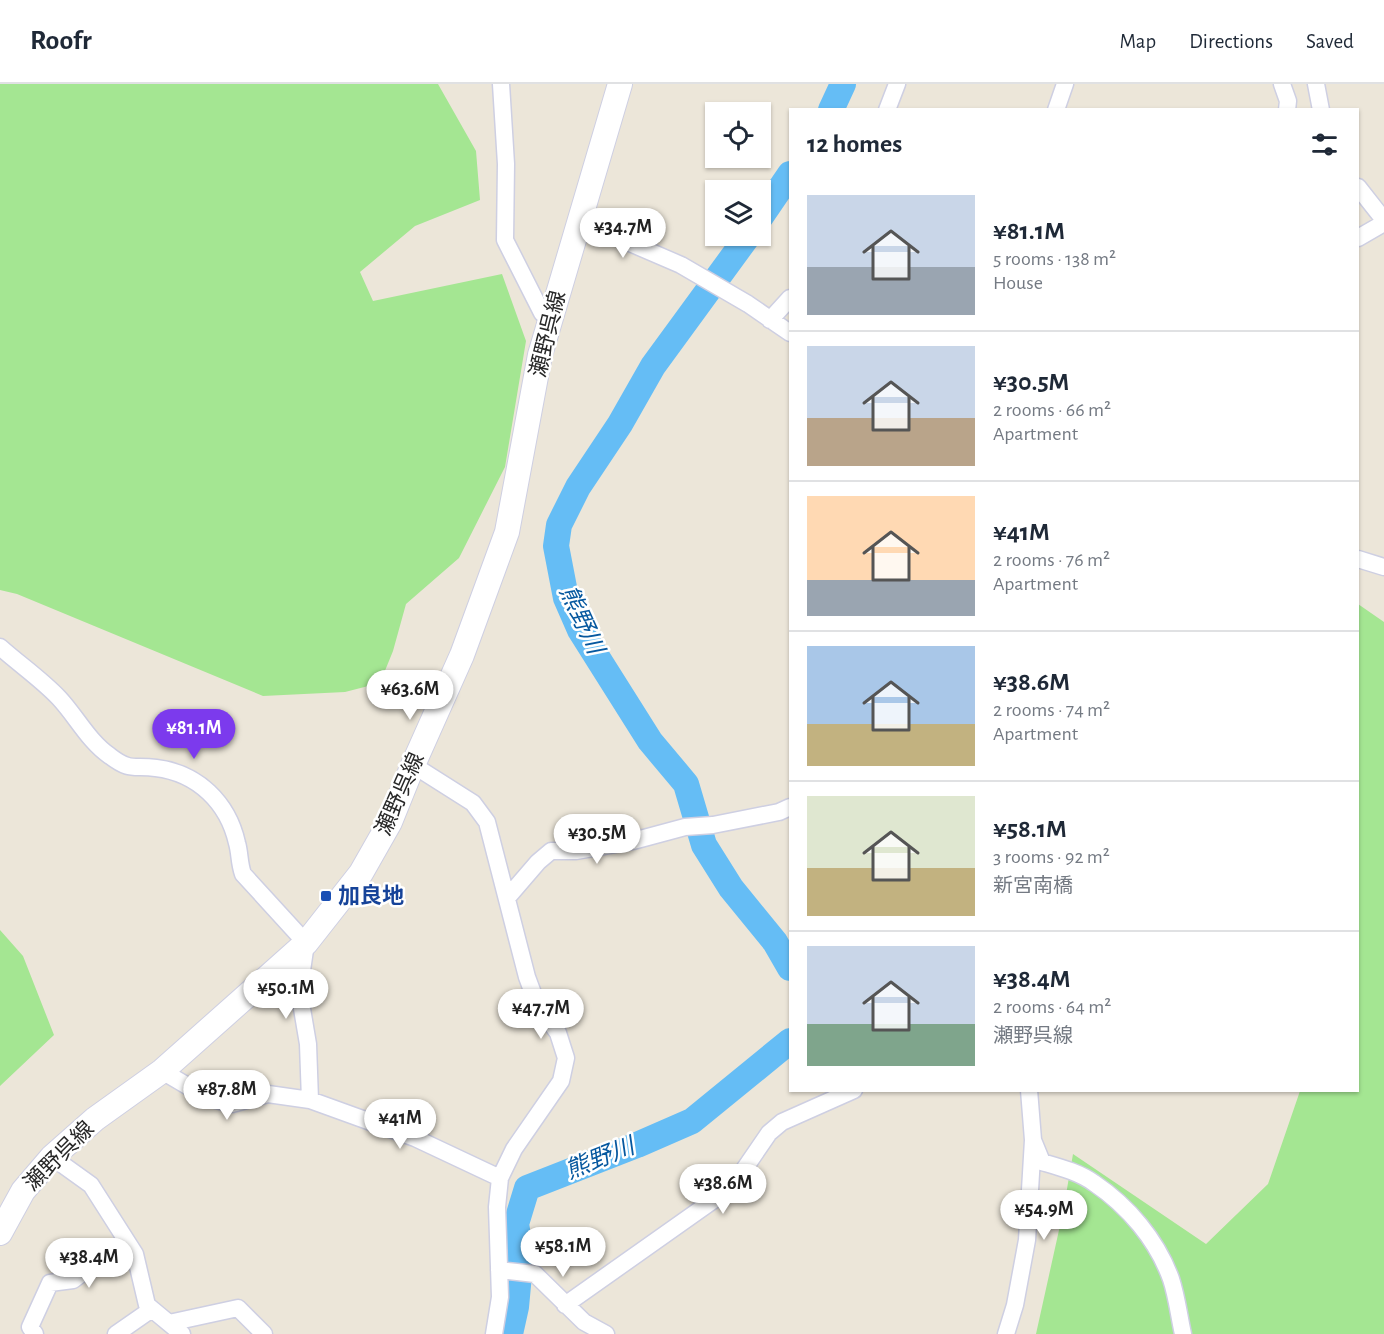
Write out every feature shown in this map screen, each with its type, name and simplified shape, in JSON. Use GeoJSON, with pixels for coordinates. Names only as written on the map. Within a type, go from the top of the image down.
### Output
{"type":"FeatureCollection","features":[{"type":"Feature","properties":{"kind":"main road","name":"瀬野呉線"},"geometry":{"type":"LineString","coordinates":[[0,1233],[23,1191],[52,1157],[95,1119],[162,1071],[306,943],[361,873],[390,822],[462,655],[507,532],[540,355],[620,84]]}},
{"type":"Feature","properties":{"kind":"street"},"geometry":{"type":"LineString","coordinates":[[501,84],[506,164],[505,240],[542,313],[550,320]]}},
{"type":"Feature","properties":{"kind":"street"},"geometry":{"type":"LineString","coordinates":[[888,108],[897,84]]}},
{"type":"Feature","properties":{"kind":"street"},"geometry":{"type":"LineString","coordinates":[[1057,108],[1065,84]]}},
{"type":"Feature","properties":{"kind":"street"},"geometry":{"type":"LineString","coordinates":[[1282,84],[1288,102],[1287,108]]}},
{"type":"Feature","properties":{"kind":"street"},"geometry":{"type":"LineString","coordinates":[[1316,84],[1321,108]]}},
{"type":"Feature","properties":{"kind":"street"},"geometry":{"type":"LineString","coordinates":[[1359,188],[1384,221],[1359,237]]}},
{"type":"Feature","properties":{"kind":"street"},"geometry":{"type":"LineString","coordinates":[[579,221],[681,265],[744,302],[789,332]]}},
{"type":"Feature","properties":{"kind":"street"},"geometry":{"type":"LineString","coordinates":[[770,320],[789,299]]}},
{"type":"Feature","properties":{"kind":"street"},"geometry":{"type":"LineString","coordinates":[[1359,559],[1384,567]]}},
{"type":"Feature","properties":{"kind":"street"},"geometry":{"type":"LineString","coordinates":[[0,647],[59,698],[106,754],[122,766],[134,769],[156,768],[186,776],[212,793],[226,812],[238,844],[239,861],[243,874],[306,943],[299,991],[308,1044],[310,1100]]}},
{"type":"Feature","properties":{"kind":"street"},"geometry":{"type":"LineString","coordinates":[[413,765],[473,803],[487,822],[527,977],[537,1005],[558,1033],[566,1058],[561,1081],[514,1149],[500,1178],[497,1207],[504,1271],[494,1334]]}},
{"type":"Feature","properties":{"kind":"street"},"geometry":{"type":"LineString","coordinates":[[507,898],[538,862],[551,851],[576,851],[633,841],[685,827],[714,825],[779,812],[789,807]]}},
{"type":"Feature","properties":{"kind":"street"},"geometry":{"type":"LineString","coordinates":[[162,1071],[208,1098],[231,1104],[268,1094],[310,1100],[416,1138],[500,1178]]}},
{"type":"Feature","properties":{"kind":"street"},"geometry":{"type":"LineString","coordinates":[[565,1305],[732,1187],[769,1133],[782,1122],[850,1092]]}},
{"type":"Feature","properties":{"kind":"street"},"geometry":{"type":"LineString","coordinates":[[1006,1334],[1015,1305],[1027,1240],[1033,1140],[1029,1092]]}},
{"type":"Feature","properties":{"kind":"street"},"geometry":{"type":"LineString","coordinates":[[1033,1140],[1042,1162],[1093,1182],[1134,1216],[1161,1254],[1172,1281],[1183,1334]]}},
{"type":"Feature","properties":{"kind":"street"},"geometry":{"type":"LineString","coordinates":[[52,1157],[92,1185],[135,1254],[147,1305],[176,1329],[238,1308],[264,1334]]}},
{"type":"Feature","properties":{"kind":"street"},"geometry":{"type":"LineString","coordinates":[[35,1334],[30,1327],[50,1283],[73,1280],[126,1240]]}},
{"type":"Feature","properties":{"kind":"street"},"geometry":{"type":"LineString","coordinates":[[504,1271],[535,1274],[584,1323],[606,1334]]}},
{"type":"Feature","properties":{"kind":"street"},"geometry":{"type":"LineString","coordinates":[[116,1334],[152,1309]]}},
{"type":"Feature","properties":{"kind":"green space"},"geometry":{"type":"Polygon","coordinates":[[[0,84],[438,84],[476,151],[480,200],[415,226],[360,272],[373,301],[502,274],[526,341],[505,467],[459,558],[406,604],[393,651],[380,683],[345,692],[263,696],[17,594],[0,590],[0,84]]]}},
{"type":"Feature","properties":{"kind":"green space"},"geometry":{"type":"Polygon","coordinates":[[[1359,605],[1384,622],[1384,1334],[1036,1334],[1063,1212],[1073,1154],[1206,1244],[1268,1184],[1300,1092],[1359,1092],[1359,605]]]}},
{"type":"Feature","properties":{"kind":"green space"},"geometry":{"type":"Polygon","coordinates":[[[0,930],[23,956],[54,1035],[0,1086],[0,930]]]}},
{"type":"Feature","properties":{"kind":"waterway","name":"熊野川"},"geometry":{"type":"LineString","coordinates":[[832,108],[843,84]]}},
{"type":"Feature","properties":{"kind":"waterway","name":"熊野川"},"geometry":{"type":"LineString","coordinates":[[771,202],[789,175]]}},
{"type":"Feature","properties":{"kind":"waterway","name":"熊野川"},"geometry":{"type":"LineString","coordinates":[[741,246],[653,366],[620,424],[578,487],[559,525],[556,546],[566,598],[580,630],[650,741],[686,784],[704,845],[731,888],[775,942],[789,966]]}},
{"type":"Feature","properties":{"kind":"waterway","name":"熊野川"},"geometry":{"type":"LineString","coordinates":[[510,1334],[516,1307],[521,1253],[516,1224],[527,1188],[692,1121],[789,1042]]}},
{"type":"Feature","properties":{"kind":"place","name":"加良地"},"geometry":{"type":"Point","coordinates":[326,896]}}]}
